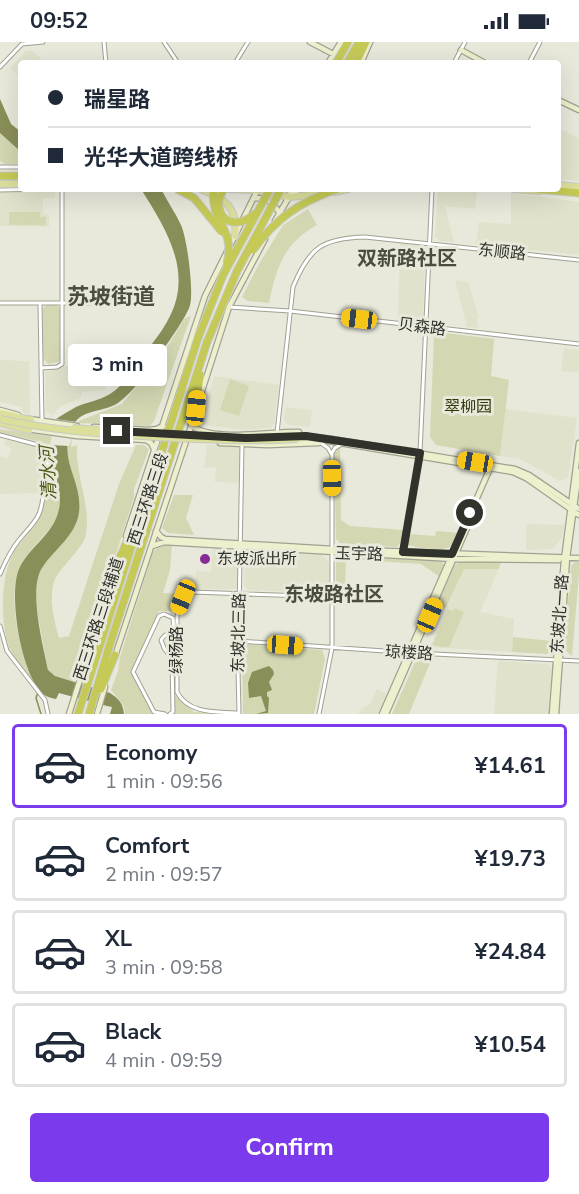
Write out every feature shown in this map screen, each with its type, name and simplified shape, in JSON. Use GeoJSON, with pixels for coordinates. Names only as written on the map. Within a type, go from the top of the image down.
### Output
{"type":"FeatureCollection","features":[{"type":"Feature","properties":{"kind":"highway"},"geometry":{"type":"LineString","coordinates":[[336,60],[337,55],[348,42]]}},
{"type":"Feature","properties":{"kind":"highway"},"geometry":{"type":"LineString","coordinates":[[354,60],[359,42]]}},
{"type":"Feature","properties":{"kind":"highway"},"geometry":{"type":"LineString","coordinates":[[354,60],[368,42]]}},
{"type":"Feature","properties":{"kind":"highway"},"geometry":{"type":"LineString","coordinates":[[0,174],[18,178]]}},
{"type":"Feature","properties":{"kind":"highway"},"geometry":{"type":"LineString","coordinates":[[561,187],[579,191]]}},
{"type":"Feature","properties":{"kind":"highway"},"geometry":{"type":"LineString","coordinates":[[561,190],[579,191]]}},
{"type":"Feature","properties":{"kind":"highway"},"geometry":{"type":"LineString","coordinates":[[183,192],[194,198],[221,230],[230,250]]}},
{"type":"Feature","properties":{"kind":"highway"},"geometry":{"type":"LineString","coordinates":[[214,192],[213,203],[216,213],[229,240],[230,250],[223,275]]}},
{"type":"Feature","properties":{"kind":"highway"},"geometry":{"type":"LineString","coordinates":[[222,192],[218,205],[224,218],[232,222],[240,222],[258,212]]}},
{"type":"Feature","properties":{"kind":"highway","name":"西三环路三段"},"geometry":{"type":"LineString","coordinates":[[78,714],[198,338],[223,275],[268,192]]}},
{"type":"Feature","properties":{"kind":"highway","name":"西三环路三段"},"geometry":{"type":"LineString","coordinates":[[90,714],[96,704],[207,342],[237,271],[278,192]]}},
{"type":"Feature","properties":{"kind":"highway"},"geometry":{"type":"LineString","coordinates":[[237,271],[274,224],[297,206],[314,197],[331,192]]}},
{"type":"Feature","properties":{"kind":"highway"},"geometry":{"type":"LineString","coordinates":[[196,408],[202,358]]}},
{"type":"Feature","properties":{"kind":"highway"},"geometry":{"type":"LineString","coordinates":[[118,562],[154,477]]}},
{"type":"Feature","properties":{"kind":"highway"},"geometry":{"type":"LineString","coordinates":[[101,688],[116,655]]}},
{"type":"Feature","properties":{"kind":"main road"},"geometry":{"type":"LineString","coordinates":[[310,42],[337,55]]}},
{"type":"Feature","properties":{"kind":"main road"},"geometry":{"type":"LineString","coordinates":[[331,60],[337,55],[341,42]]}},
{"type":"Feature","properties":{"kind":"main road"},"geometry":{"type":"LineString","coordinates":[[461,50],[479,60]]}},
{"type":"Feature","properties":{"kind":"main road"},"geometry":{"type":"LineString","coordinates":[[561,101],[579,110]]}},
{"type":"Feature","properties":{"kind":"main road"},"geometry":{"type":"LineString","coordinates":[[561,190],[579,191]]}},
{"type":"Feature","properties":{"kind":"main road"},"geometry":{"type":"LineString","coordinates":[[208,192],[223,199],[230,208],[236,223],[235,236]]}},
{"type":"Feature","properties":{"kind":"main road","name":"西三环路三段辅道"},"geometry":{"type":"LineString","coordinates":[[69,714],[205,296],[257,192]]}},
{"type":"Feature","properties":{"kind":"main road"},"geometry":{"type":"LineString","coordinates":[[267,192],[290,197],[322,192]]}},
{"type":"Feature","properties":{"kind":"main road","name":"西三环路三段辅道"},"geometry":{"type":"LineString","coordinates":[[116,655],[229,307],[291,192]]}},
{"type":"Feature","properties":{"kind":"main road","name":"西三环路三段辅道"},"geometry":{"type":"LineString","coordinates":[[290,197],[296,192]]}},
{"type":"Feature","properties":{"kind":"main road"},"geometry":{"type":"LineString","coordinates":[[254,198],[271,201],[280,214]]}},
{"type":"Feature","properties":{"kind":"main road"},"geometry":{"type":"LineString","coordinates":[[0,417],[13,416],[31,420]]}},
{"type":"Feature","properties":{"kind":"main road"},"geometry":{"type":"LineString","coordinates":[[0,417],[75,426],[149,430],[162,426]]}},
{"type":"Feature","properties":{"kind":"main road"},"geometry":{"type":"LineString","coordinates":[[0,417],[11,425],[53,434],[146,440],[154,449]]}},
{"type":"Feature","properties":{"kind":"main road"},"geometry":{"type":"LineString","coordinates":[[0,417],[29,430]]}},
{"type":"Feature","properties":{"kind":"main road"},"geometry":{"type":"LineString","coordinates":[[0,417],[76,429],[245,438],[297,437],[492,467],[520,474],[574,508],[579,515]]}},
{"type":"Feature","properties":{"kind":"main road"},"geometry":{"type":"LineString","coordinates":[[191,425],[202,432],[252,435],[303,433],[339,442]]}},
{"type":"Feature","properties":{"kind":"main road"},"geometry":{"type":"LineString","coordinates":[[199,441],[202,432]]}},
{"type":"Feature","properties":{"kind":"main road"},"geometry":{"type":"LineString","coordinates":[[185,445],[192,441],[242,444],[339,442]]}},
{"type":"Feature","properties":{"kind":"main road","name":"东坡北一路"},"geometry":{"type":"LineString","coordinates":[[554,714],[565,558],[574,508],[579,443]]}},
{"type":"Feature","properties":{"kind":"main road"},"geometry":{"type":"LineString","coordinates":[[384,714],[492,467]]}},
{"type":"Feature","properties":{"kind":"main road"},"geometry":{"type":"LineString","coordinates":[[574,508],[579,471]]}},
{"type":"Feature","properties":{"kind":"main road"},"geometry":{"type":"LineString","coordinates":[[151,547],[160,540],[156,531]]}},
{"type":"Feature","properties":{"kind":"main road","name":"玉宇路"},"geometry":{"type":"LineString","coordinates":[[160,540],[453,557],[579,558]]}},
{"type":"Feature","properties":{"kind":"main road"},"geometry":{"type":"LineString","coordinates":[[96,704],[97,714]]}},
{"type":"Feature","properties":{"kind":"street"},"geometry":{"type":"LineString","coordinates":[[0,67],[22,43],[43,42]]}},
{"type":"Feature","properties":{"kind":"street"},"geometry":{"type":"LineString","coordinates":[[104,42],[106,60]]}},
{"type":"Feature","properties":{"kind":"street"},"geometry":{"type":"LineString","coordinates":[[164,42],[176,60]]}},
{"type":"Feature","properties":{"kind":"street"},"geometry":{"type":"LineString","coordinates":[[237,60],[248,42]]}},
{"type":"Feature","properties":{"kind":"street"},"geometry":{"type":"LineString","coordinates":[[456,60],[465,42]]}},
{"type":"Feature","properties":{"kind":"street"},"geometry":{"type":"LineString","coordinates":[[531,60],[540,42]]}},
{"type":"Feature","properties":{"kind":"street"},"geometry":{"type":"LineString","coordinates":[[0,174],[18,168]]}},
{"type":"Feature","properties":{"kind":"street"},"geometry":{"type":"LineString","coordinates":[[0,190],[18,190]]}},
{"type":"Feature","properties":{"kind":"street"},"geometry":{"type":"LineString","coordinates":[[41,368],[57,367],[62,364],[62,192]]}},
{"type":"Feature","properties":{"kind":"street"},"geometry":{"type":"LineString","coordinates":[[403,554],[420,455],[432,192]]}},
{"type":"Feature","properties":{"kind":"street","name":"东顺路"},"geometry":{"type":"LineString","coordinates":[[277,433],[293,287],[302,265],[313,252],[325,244],[341,238],[365,237],[579,260]]}},
{"type":"Feature","properties":{"kind":"street"},"geometry":{"type":"LineString","coordinates":[[0,303],[102,303]]}},
{"type":"Feature","properties":{"kind":"street"},"geometry":{"type":"LineString","coordinates":[[40,303],[42,421]]}},
{"type":"Feature","properties":{"kind":"street","name":"贝森路"},"geometry":{"type":"LineString","coordinates":[[229,307],[290,311],[579,344]]}},
{"type":"Feature","properties":{"kind":"street"},"geometry":{"type":"LineString","coordinates":[[0,435],[42,446],[56,490],[43,494],[42,508],[38,518],[18,541],[0,574]]}},
{"type":"Feature","properties":{"kind":"street"},"geometry":{"type":"LineString","coordinates":[[319,714],[332,648],[332,455],[339,442]]}},
{"type":"Feature","properties":{"kind":"street"},"geometry":{"type":"LineString","coordinates":[[321,443],[332,455]]}},
{"type":"Feature","properties":{"kind":"street","name":"东坡北三路"},"geometry":{"type":"LineString","coordinates":[[239,713],[242,444]]}},
{"type":"Feature","properties":{"kind":"street","name":"绿杨路"},"geometry":{"type":"LineString","coordinates":[[239,713],[196,710],[177,692],[175,618],[183,597],[192,592],[333,597]]}},
{"type":"Feature","properties":{"kind":"street"},"geometry":{"type":"LineString","coordinates":[[165,714],[154,712],[133,672],[159,616],[164,614],[175,618],[171,633],[161,640],[172,659],[173,712],[170,714]]}},
{"type":"Feature","properties":{"kind":"street"},"geometry":{"type":"LineString","coordinates":[[0,626],[8,651],[43,697],[48,714]]}},
{"type":"Feature","properties":{"kind":"street","name":"琼楼路"},"geometry":{"type":"LineString","coordinates":[[239,641],[411,653],[579,661]]}},
{"type":"Feature","properties":{"kind":"shaded area"},"geometry":{"type":"Polygon","coordinates":[[[26,51],[33,51],[42,60],[18,60],[18,75],[10,68],[26,51]]]}},
{"type":"Feature","properties":{"kind":"shaded area"},"geometry":{"type":"Polygon","coordinates":[[[0,99],[11,124],[18,130],[18,149],[0,133],[0,99]]]}},
{"type":"Feature","properties":{"kind":"shaded area"},"geometry":{"type":"Polygon","coordinates":[[[561,129],[579,138],[579,181],[561,179],[561,129]]]}},
{"type":"Feature","properties":{"kind":"shaded area"},"geometry":{"type":"Polygon","coordinates":[[[0,192],[55,192],[55,198],[43,198],[43,214],[49,215],[49,227],[0,226],[0,192]]]}},
{"type":"Feature","properties":{"kind":"shaded area"},"geometry":{"type":"Polygon","coordinates":[[[143,192],[163,192],[181,225],[189,265],[190,305],[170,340],[129,393],[113,406],[88,413],[74,424],[67,448],[79,500],[77,521],[69,535],[42,568],[36,589],[40,632],[48,670],[55,676],[113,695],[122,704],[124,714],[110,714],[112,707],[59,693],[56,699],[49,697],[43,694],[35,684],[28,670],[19,634],[16,615],[16,581],[23,561],[52,526],[59,509],[59,489],[51,451],[56,419],[76,407],[106,396],[115,390],[130,374],[161,331],[176,301],[179,284],[177,267],[173,250],[159,219],[143,192]]]}},
{"type":"Feature","properties":{"kind":"shaded area"},"geometry":{"type":"Polygon","coordinates":[[[438,192],[477,192],[475,209],[445,206],[454,242],[440,241],[435,237],[438,192]]]}},
{"type":"Feature","properties":{"kind":"shaded area"},"geometry":{"type":"Polygon","coordinates":[[[511,193],[579,202],[579,255],[476,244],[479,222],[511,224],[511,193]]]}},
{"type":"Feature","properties":{"kind":"shaded area"},"geometry":{"type":"Polygon","coordinates":[[[400,244],[418,246],[425,253],[423,316],[418,322],[398,320],[400,244]]]}},
{"type":"Feature","properties":{"kind":"shaded area"},"geometry":{"type":"Polygon","coordinates":[[[455,280],[468,282],[479,317],[477,318],[478,328],[467,327],[455,280]]]}},
{"type":"Feature","properties":{"kind":"shaded area"},"geometry":{"type":"Polygon","coordinates":[[[564,348],[579,350],[579,373],[561,371],[564,348]]]}},
{"type":"Feature","properties":{"kind":"shaded area"},"geometry":{"type":"Polygon","coordinates":[[[0,360],[29,361],[30,414],[24,413],[21,407],[0,402],[0,360]]]}},
{"type":"Feature","properties":{"kind":"shaded area"},"geometry":{"type":"Polygon","coordinates":[[[106,364],[106,390],[82,392],[81,398],[61,406],[52,415],[46,411],[45,372],[66,366],[106,364]]]}},
{"type":"Feature","properties":{"kind":"shaded area"},"geometry":{"type":"Polygon","coordinates":[[[214,376],[279,385],[274,424],[270,428],[248,430],[208,426],[201,423],[214,376]]]}},
{"type":"Feature","properties":{"kind":"shaded area"},"geometry":{"type":"Polygon","coordinates":[[[285,407],[312,410],[310,427],[289,425],[284,420],[285,407]]]}},
{"type":"Feature","properties":{"kind":"shaded area"},"geometry":{"type":"Polygon","coordinates":[[[505,409],[577,418],[568,478],[560,481],[520,459],[500,456],[505,409]]]}},
{"type":"Feature","properties":{"kind":"shaded area"},"geometry":{"type":"Polygon","coordinates":[[[7,438],[40,447],[52,488],[41,493],[0,494],[0,456],[7,458],[12,449],[4,445],[7,438]]]}},
{"type":"Feature","properties":{"kind":"shaded area"},"geometry":{"type":"Polygon","coordinates":[[[207,445],[236,446],[240,449],[238,483],[215,482],[216,467],[204,468],[207,445]]]}},
{"type":"Feature","properties":{"kind":"shaded area"},"geometry":{"type":"Polygon","coordinates":[[[526,524],[564,525],[562,538],[552,549],[526,550],[526,524]]]}},
{"type":"Feature","properties":{"kind":"shaded area"},"geometry":{"type":"Polygon","coordinates":[[[213,547],[232,548],[237,553],[238,586],[234,589],[195,589],[196,571],[211,572],[213,547]]]}},
{"type":"Feature","properties":{"kind":"shaded area"},"geometry":{"type":"Polygon","coordinates":[[[250,550],[321,554],[329,562],[329,590],[326,593],[248,590],[244,585],[245,556],[250,550]]]}},
{"type":"Feature","properties":{"kind":"shaded area"},"geometry":{"type":"Polygon","coordinates":[[[464,569],[499,569],[480,612],[514,619],[512,652],[430,647],[464,569]]]}},
{"type":"Feature","properties":{"kind":"shaded area"},"geometry":{"type":"Polygon","coordinates":[[[498,661],[547,664],[552,668],[549,714],[494,714],[498,661]]]}},
{"type":"Feature","properties":{"kind":"shaded area"},"geometry":{"type":"Polygon","coordinates":[[[269,666],[274,674],[269,682],[272,690],[267,692],[268,713],[256,714],[266,711],[261,696],[249,698],[248,683],[252,672],[269,666]]]}},
{"type":"Feature","properties":{"kind":"shaded area"},"geometry":{"type":"Polygon","coordinates":[[[377,689],[386,694],[378,714],[358,714],[362,708],[370,704],[377,689]]]}},
{"type":"Feature","properties":{"kind":"green space"},"geometry":{"type":"Polygon","coordinates":[[[0,133],[18,149],[18,164],[5,164],[0,161],[0,133]]]}},
{"type":"Feature","properties":{"kind":"green space"},"geometry":{"type":"Polygon","coordinates":[[[308,209],[317,225],[289,248],[275,279],[269,303],[248,301],[242,297],[283,225],[308,209]]]}},
{"type":"Feature","properties":{"kind":"green space"},"geometry":{"type":"Polygon","coordinates":[[[9,212],[40,212],[40,217],[46,217],[46,225],[9,225],[9,212]]]}},
{"type":"Feature","properties":{"kind":"green space"},"geometry":{"type":"Polygon","coordinates":[[[47,304],[57,305],[60,310],[60,359],[59,362],[48,364],[43,358],[43,309],[47,304]]]}},
{"type":"Feature","properties":{"kind":"green space"},"geometry":{"type":"Polygon","coordinates":[[[191,316],[154,421],[150,426],[78,423],[122,404],[161,357],[185,318],[191,316]]]}},
{"type":"Feature","properties":{"kind":"green space","name":"翠柳园"},"geometry":{"type":"Polygon","coordinates":[[[437,332],[494,339],[491,376],[509,380],[500,456],[436,445],[430,437],[434,335],[437,332]]]}},
{"type":"Feature","properties":{"kind":"green space"},"geometry":{"type":"Polygon","coordinates":[[[230,379],[249,386],[239,416],[220,410],[230,379]]]}},
{"type":"Feature","properties":{"kind":"green space"},"geometry":{"type":"Polygon","coordinates":[[[0,429],[72,439],[71,447],[77,445],[78,467],[87,523],[83,542],[59,573],[53,586],[52,608],[59,638],[69,636],[119,484],[136,445],[144,445],[149,449],[134,489],[134,497],[87,646],[82,655],[77,676],[73,681],[55,676],[48,670],[35,601],[37,577],[78,499],[65,448],[0,433],[0,429]]]}},
{"type":"Feature","properties":{"kind":"green space"},"geometry":{"type":"Polygon","coordinates":[[[340,447],[341,520],[350,526],[404,530],[397,547],[341,544],[336,539],[334,454],[340,447]]]}},
{"type":"Feature","properties":{"kind":"green space"},"geometry":{"type":"Polygon","coordinates":[[[59,492],[58,515],[47,532],[25,557],[16,580],[17,629],[26,662],[38,688],[9,647],[4,624],[4,585],[10,560],[39,519],[45,496],[59,492]]]}},
{"type":"Feature","properties":{"kind":"green space"},"geometry":{"type":"Polygon","coordinates":[[[174,495],[193,495],[186,518],[194,535],[168,533],[162,528],[174,495]]]}},
{"type":"Feature","properties":{"kind":"green space"},"geometry":{"type":"Polygon","coordinates":[[[436,531],[459,533],[454,543],[448,548],[429,549],[406,544],[408,534],[435,536],[436,531]]]}},
{"type":"Feature","properties":{"kind":"green space"},"geometry":{"type":"Polygon","coordinates":[[[172,544],[170,570],[163,593],[182,594],[176,611],[159,611],[132,672],[153,714],[125,714],[124,706],[111,690],[120,657],[153,552],[159,546],[172,544]]]}},
{"type":"Feature","properties":{"kind":"green space"},"geometry":{"type":"Polygon","coordinates":[[[340,555],[440,559],[445,566],[440,577],[421,564],[346,559],[345,589],[336,589],[336,559],[340,555]]]}},
{"type":"Feature","properties":{"kind":"green space"},"geometry":{"type":"Polygon","coordinates":[[[461,561],[501,561],[499,569],[464,569],[446,608],[437,605],[455,565],[461,561]]]}},
{"type":"Feature","properties":{"kind":"green space"},"geometry":{"type":"Polygon","coordinates":[[[579,562],[579,574],[572,656],[564,649],[571,566],[579,562]]]}},
{"type":"Feature","properties":{"kind":"green space"},"geometry":{"type":"Polygon","coordinates":[[[455,608],[464,612],[449,647],[432,646],[448,609],[453,611],[455,608]]]}},
{"type":"Feature","properties":{"kind":"green space"},"geometry":{"type":"Polygon","coordinates":[[[513,637],[552,641],[551,650],[547,654],[512,652],[513,637]]]}},
{"type":"Feature","properties":{"kind":"green space"},"geometry":{"type":"Polygon","coordinates":[[[246,644],[322,650],[325,659],[314,714],[243,714],[242,648],[246,644]]]}},
{"type":"Feature","properties":{"kind":"green space"},"geometry":{"type":"Polygon","coordinates":[[[423,657],[432,658],[409,714],[392,714],[416,660],[423,657]]]}},
{"type":"Feature","properties":{"kind":"green space"},"geometry":{"type":"Polygon","coordinates":[[[175,695],[194,712],[235,714],[174,714],[175,695]]]}},
{"type":"Feature","properties":{"kind":"pier"},"geometry":{"type":"Polygon","coordinates":[[[55,419],[77,422],[69,446],[50,445],[55,419]]]}},
{"type":"Feature","properties":{"kind":"waterway"},"geometry":{"type":"LineString","coordinates":[[38,692],[36,698],[41,714]]}},
{"type":"Feature","properties":{"kind":"place","name":"东坡派出所"},"geometry":{"type":"Point","coordinates":[205,559]}},
{"type":"Feature","properties":{"kind":"district","name":"双新路社区"},"geometry":{"type":"Point","coordinates":[407,258]}},
{"type":"Feature","properties":{"kind":"district","name":"苏坡街道"},"geometry":{"type":"Point","coordinates":[111,297]}},
{"type":"Feature","properties":{"kind":"district","name":"东坡路社区"},"geometry":{"type":"Point","coordinates":[334,594]}},
{"type":"Feature","properties":{"kind":"route"},"geometry":{"type":"LineString","coordinates":[[117,431],[245,438],[297,435],[420,453],[403,552],[452,554],[470,513]]}},
{"type":"Feature","properties":{"kind":"water label","name":"清水河"},"geometry":{"type":"Point","coordinates":[48,473]}}]}
